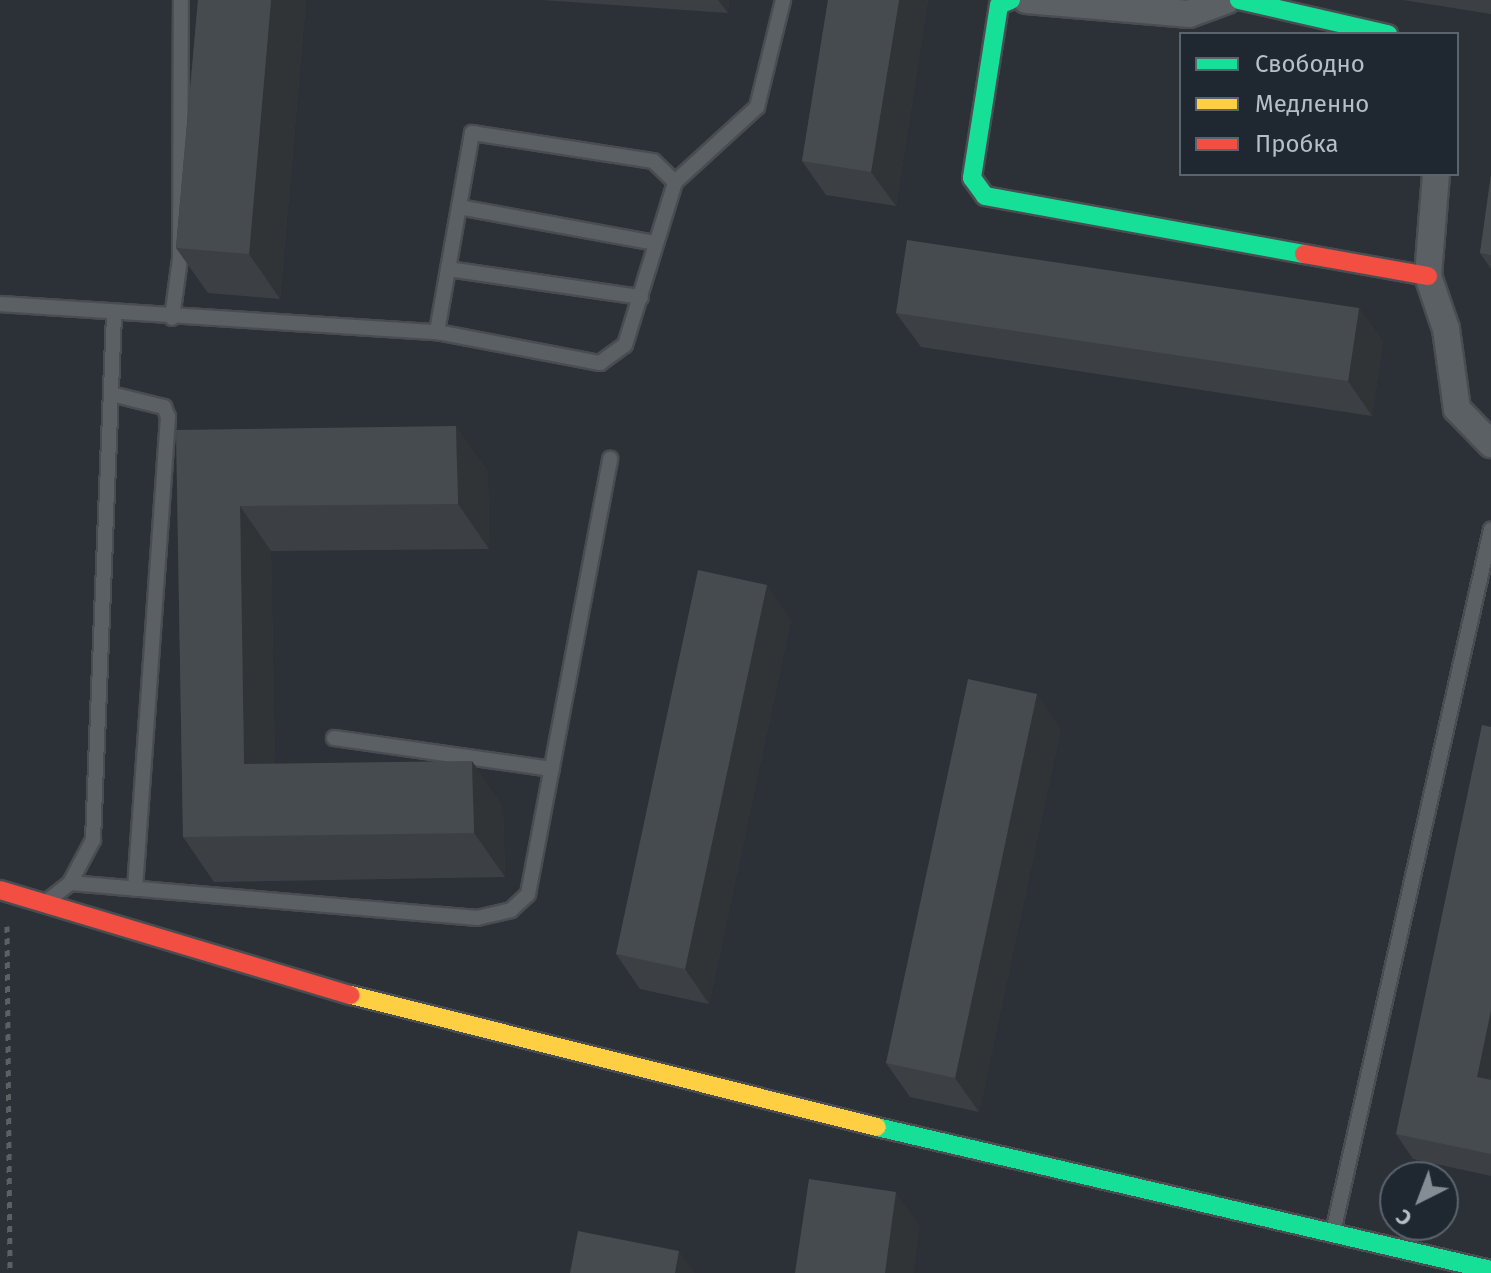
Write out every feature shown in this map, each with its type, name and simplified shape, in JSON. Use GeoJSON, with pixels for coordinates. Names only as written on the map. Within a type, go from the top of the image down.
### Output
{"type":"FeatureCollection","features":[{"type":"Feature","properties":{"kind":"street"},"geometry":{"type":"LineString","coordinates":[[1011,0],[999,5],[972,178],[985,196],[1428,276]]}},
{"type":"Feature","properties":{"kind":"street"},"geometry":{"type":"LineString","coordinates":[[1026,0],[1189,14],[1227,0]]}},
{"type":"Feature","properties":{"kind":"street"},"geometry":{"type":"LineString","coordinates":[[1239,0],[1379,32]]}},
{"type":"Feature","properties":{"kind":"street"},"geometry":{"type":"LineString","coordinates":[[1436,176],[1428,276],[1446,329],[1457,409],[1491,444]]}},
{"type":"Feature","properties":{"kind":"street"},"geometry":{"type":"LineString","coordinates":[[4,891],[226,963],[677,1080],[1491,1270]]}},
{"type":"Feature","properties":{"kind":"lane"},"geometry":{"type":"LineString","coordinates":[[172,318],[180,259],[181,0]]}},
{"type":"Feature","properties":{"kind":"lane"},"geometry":{"type":"LineString","coordinates":[[0,304],[114,315],[437,332],[600,363],[625,345],[675,182],[757,107],[783,0]]}},
{"type":"Feature","properties":{"kind":"lane"},"geometry":{"type":"LineString","coordinates":[[437,332],[472,133],[653,161],[675,182]]}},
{"type":"Feature","properties":{"kind":"lane"},"geometry":{"type":"LineString","coordinates":[[459,207],[656,243]]}},
{"type":"Feature","properties":{"kind":"lane"},"geometry":{"type":"LineString","coordinates":[[448,269],[641,297]]}},
{"type":"Feature","properties":{"kind":"lane"},"geometry":{"type":"LineString","coordinates":[[46,903],[70,883],[93,840],[114,315]]}},
{"type":"Feature","properties":{"kind":"lane"},"geometry":{"type":"LineString","coordinates":[[111,394],[164,407],[168,417],[135,889]]}},
{"type":"Feature","properties":{"kind":"lane"},"geometry":{"type":"LineString","coordinates":[[70,883],[477,918],[511,910],[528,894],[610,459]]}},
{"type":"Feature","properties":{"kind":"lane"},"geometry":{"type":"LineString","coordinates":[[1333,1233],[1491,530]]}},
{"type":"Feature","properties":{"kind":"lane"},"geometry":{"type":"LineString","coordinates":[[334,738],[552,769]]}},
{"type":"Feature","properties":{"kind":"path"},"geometry":{"type":"LineString","coordinates":[[4,891],[10,1273]]}},
{"type":"Feature","properties":{"kind":"building"},"geometry":{"type":"Polygon","coordinates":[[[198,0],[271,0],[249,254],[176,248],[198,0]]]}},
{"type":"Feature","properties":{"kind":"building"},"geometry":{"type":"Polygon","coordinates":[[[828,0],[899,0],[871,172],[802,161],[828,0]]]}},
{"type":"Feature","properties":{"kind":"building"},"geometry":{"type":"Polygon","coordinates":[[[1491,175],[1491,255],[1480,253],[1491,175]]]}},
{"type":"Feature","properties":{"kind":"building"},"geometry":{"type":"Polygon","coordinates":[[[907,240],[1359,308],[1348,381],[896,313],[907,240]]]}},
{"type":"Feature","properties":{"kind":"building"},"geometry":{"type":"Polygon","coordinates":[[[456,426],[458,504],[240,506],[244,764],[472,761],[474,833],[183,837],[176,430],[456,426]]]}},
{"type":"Feature","properties":{"kind":"building"},"geometry":{"type":"Polygon","coordinates":[[[698,570],[767,585],[685,969],[616,954],[698,570]]]}},
{"type":"Feature","properties":{"kind":"building"},"geometry":{"type":"Polygon","coordinates":[[[968,679],[1037,694],[955,1078],[886,1063],[968,679]]]}},
{"type":"Feature","properties":{"kind":"building"},"geometry":{"type":"Polygon","coordinates":[[[1482,725],[1491,727],[1491,1010],[1477,1077],[1491,1080],[1491,1154],[1396,1134],[1482,725]]]}},
{"type":"Feature","properties":{"kind":"building"},"geometry":{"type":"Polygon","coordinates":[[[809,1179],[896,1192],[885,1273],[795,1273],[809,1179]]]}},
{"type":"Feature","properties":{"kind":"building"},"geometry":{"type":"Polygon","coordinates":[[[578,1231],[679,1251],[675,1273],[570,1273],[578,1231]]]}},
{"type":"Feature","properties":{"kind":"traffic: fast"},"geometry":{"type":"LineString","coordinates":[[1011,0],[999,5],[972,178],[985,196],[1304,254]]}},
{"type":"Feature","properties":{"kind":"traffic: fast"},"geometry":{"type":"LineString","coordinates":[[1239,0],[1379,32]]}},
{"type":"Feature","properties":{"kind":"traffic: fast"},"geometry":{"type":"LineString","coordinates":[[877,1127],[1491,1270]]}},
{"type":"Feature","properties":{"kind":"traffic: slow"},"geometry":{"type":"LineString","coordinates":[[351,995],[877,1127]]}},
{"type":"Feature","properties":{"kind":"traffic: jam"},"geometry":{"type":"LineString","coordinates":[[1304,254],[1428,276]]}},
{"type":"Feature","properties":{"kind":"traffic: jam"},"geometry":{"type":"LineString","coordinates":[[0,890],[351,995]]}}]}
